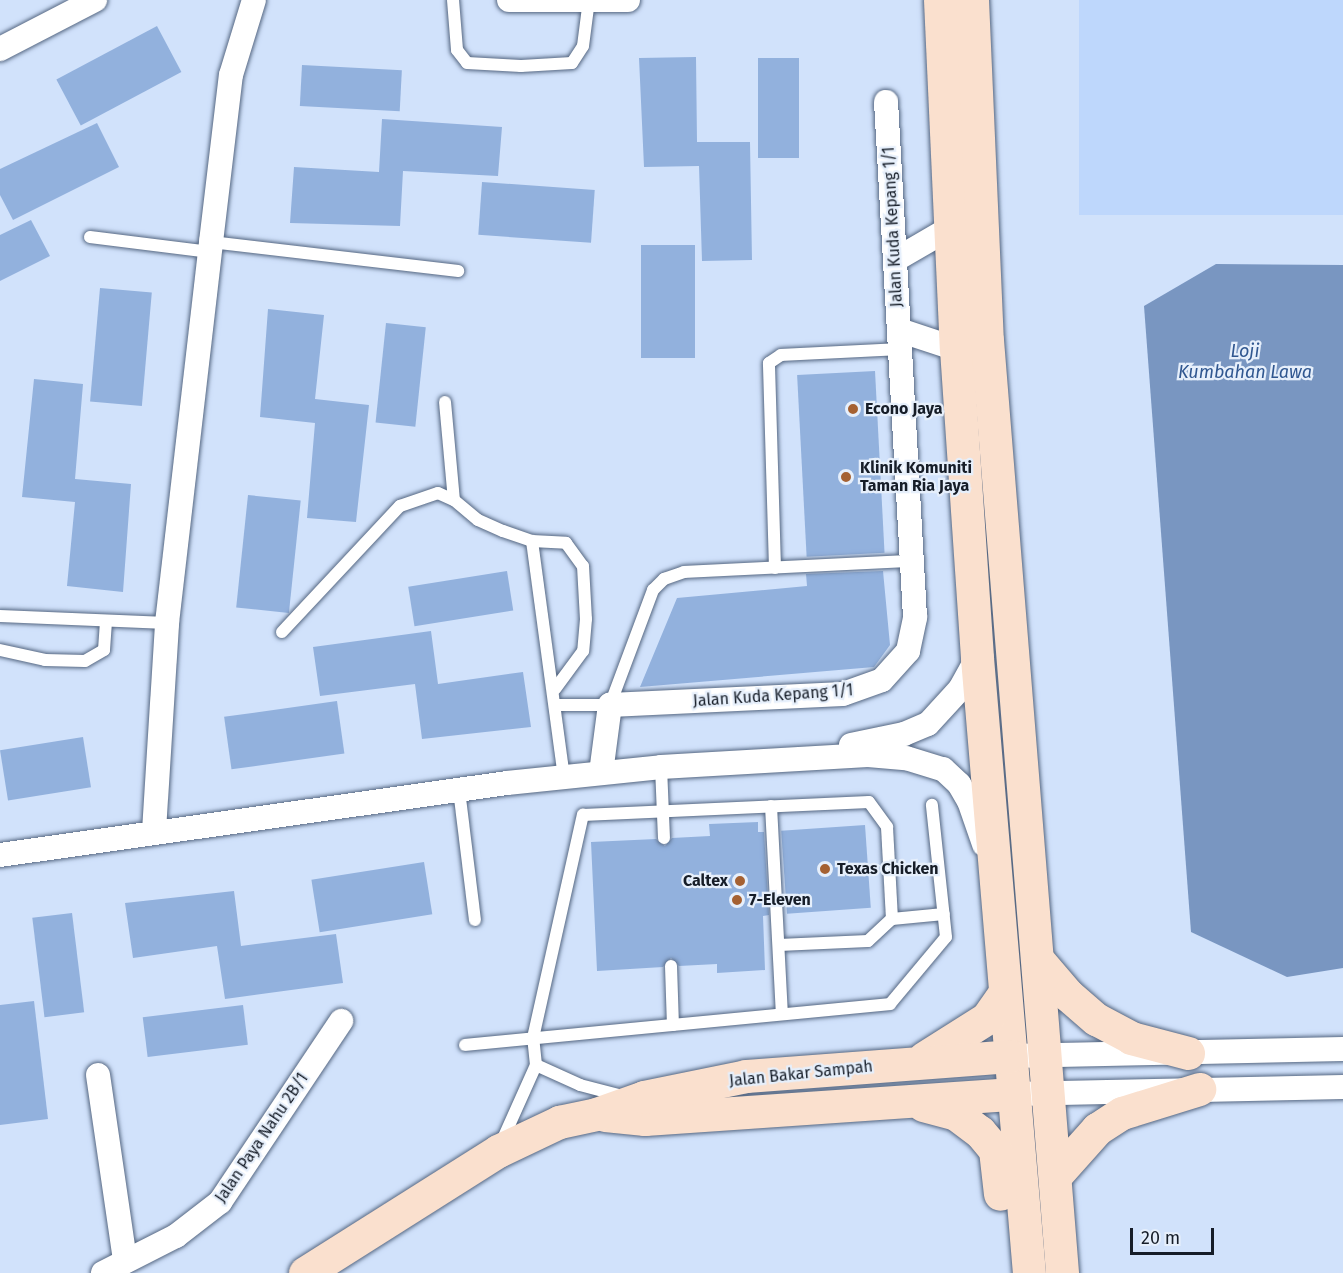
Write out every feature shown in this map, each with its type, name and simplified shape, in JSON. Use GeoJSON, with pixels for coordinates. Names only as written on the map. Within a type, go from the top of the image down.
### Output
{"type":"FeatureCollection","features":[{"type":"Feature","properties":{"kind":"main road"},"geometry":{"type":"LineString","coordinates":[[940,0],[956,349],[977,658],[1029,1273]]}},
{"type":"Feature","properties":{"kind":"main road"},"geometry":{"type":"LineString","coordinates":[[972,0],[987,340],[1056,1174],[1062,1273]]}},
{"type":"Feature","properties":{"kind":"main road"},"geometry":{"type":"LineString","coordinates":[[1038,960],[1068,995],[1096,1019],[1131,1038],[1188,1053]]}},
{"type":"Feature","properties":{"kind":"main road"},"geometry":{"type":"LineString","coordinates":[[915,1063],[987,1018],[1004,994]]}},
{"type":"Feature","properties":{"kind":"main road","name":"Jalan Bakar Sampah"},"geometry":{"type":"LineString","coordinates":[[305,1273],[498,1151],[559,1122],[596,1114],[644,1096],[746,1076],[1010,1056]]}},
{"type":"Feature","properties":{"kind":"main road"},"geometry":{"type":"LineString","coordinates":[[1056,1174],[1097,1129],[1122,1113],[1199,1089]]}},
{"type":"Feature","properties":{"kind":"main road","name":"Jalan Bakar Sampah"},"geometry":{"type":"LineString","coordinates":[[596,1114],[645,1119],[1013,1094]]}},
{"type":"Feature","properties":{"kind":"main road"},"geometry":{"type":"LineString","coordinates":[[907,1101],[956,1114],[980,1132],[995,1150],[1010,1273]]}},
{"type":"Feature","properties":{"kind":"street"},"geometry":{"type":"LineString","coordinates":[[0,49],[95,0]]}},
{"type":"Feature","properties":{"kind":"street"},"geometry":{"type":"LineString","coordinates":[[154,831],[166,623],[210,247],[231,75],[254,0]]}},
{"type":"Feature","properties":{"kind":"street"},"geometry":{"type":"LineString","coordinates":[[509,0],[628,0]]}},
{"type":"Feature","properties":{"kind":"street","name":"Jalan Kuda Kepang 1/1"},"geometry":{"type":"LineString","coordinates":[[610,705],[843,694],[868,687],[894,670],[914,635],[912,561],[886,102]]}},
{"type":"Feature","properties":{"kind":"street"},"geometry":{"type":"LineString","coordinates":[[895,260],[950,228]]}},
{"type":"Feature","properties":{"kind":"street"},"geometry":{"type":"LineString","coordinates":[[899,339],[956,349]]}},
{"type":"Feature","properties":{"kind":"street"},"geometry":{"type":"LineString","coordinates":[[778,758],[904,734],[928,723],[960,689],[977,658]]}},
{"type":"Feature","properties":{"kind":"street"},"geometry":{"type":"LineString","coordinates":[[601,773],[610,705]]}},
{"type":"Feature","properties":{"kind":"street"},"geometry":{"type":"LineString","coordinates":[[0,855],[154,831],[564,777],[778,758],[868,755],[906,758],[943,769],[959,784],[969,801],[995,875]]}},
{"type":"Feature","properties":{"kind":"street","name":"Jalan Paya Nahu 2B/1"},"geometry":{"type":"LineString","coordinates":[[103,1273],[176,1236],[220,1202],[341,1021]]}},
{"type":"Feature","properties":{"kind":"street"},"geometry":{"type":"LineString","coordinates":[[1010,1056],[1343,1049]]}},
{"type":"Feature","properties":{"kind":"street"},"geometry":{"type":"LineString","coordinates":[[98,1075],[125,1262]]}},
{"type":"Feature","properties":{"kind":"street"},"geometry":{"type":"LineString","coordinates":[[1013,1094],[1343,1087]]}},
{"type":"Feature","properties":{"kind":"lane"},"geometry":{"type":"LineString","coordinates":[[453,0],[457,50],[467,63],[521,66],[572,63],[583,46],[589,1]]}},
{"type":"Feature","properties":{"kind":"lane"},"geometry":{"type":"LineString","coordinates":[[90,237],[458,271]]}},
{"type":"Feature","properties":{"kind":"lane"},"geometry":{"type":"LineString","coordinates":[[775,568],[769,363],[781,355],[899,339]]}},
{"type":"Feature","properties":{"kind":"lane"},"geometry":{"type":"LineString","coordinates":[[445,402],[454,500]]}},
{"type":"Feature","properties":{"kind":"lane"},"geometry":{"type":"LineString","coordinates":[[282,632],[400,506],[438,493],[454,500],[478,520],[532,542],[566,543],[583,566],[586,619],[583,651],[555,689]]}},
{"type":"Feature","properties":{"kind":"lane"},"geometry":{"type":"LineString","coordinates":[[532,542],[555,689],[564,777]]}},
{"type":"Feature","properties":{"kind":"lane"},"geometry":{"type":"LineString","coordinates":[[556,705],[610,705],[653,590],[664,579],[684,572],[912,561]]}},
{"type":"Feature","properties":{"kind":"lane"},"geometry":{"type":"LineString","coordinates":[[0,616],[106,623],[166,623]]}},
{"type":"Feature","properties":{"kind":"lane"},"geometry":{"type":"LineString","coordinates":[[0,650],[45,660],[85,661],[104,650],[106,623]]}},
{"type":"Feature","properties":{"kind":"lane"},"geometry":{"type":"LineString","coordinates":[[661,767],[664,838]]}},
{"type":"Feature","properties":{"kind":"lane"},"geometry":{"type":"LineString","coordinates":[[459,790],[475,920]]}},
{"type":"Feature","properties":{"kind":"lane"},"geometry":{"type":"LineString","coordinates":[[498,1151],[536,1065],[533,1038],[583,815],[869,802],[887,827],[892,919]]}},
{"type":"Feature","properties":{"kind":"lane"},"geometry":{"type":"LineString","coordinates":[[465,1044],[890,1004],[946,937],[932,805]]}},
{"type":"Feature","properties":{"kind":"lane"},"geometry":{"type":"LineString","coordinates":[[771,806],[782,1014]]}},
{"type":"Feature","properties":{"kind":"lane"},"geometry":{"type":"LineString","coordinates":[[778,945],[868,941],[892,919],[944,914]]}},
{"type":"Feature","properties":{"kind":"lane"},"geometry":{"type":"LineString","coordinates":[[670,966],[673,1024]]}},
{"type":"Feature","properties":{"kind":"lane"},"geometry":{"type":"LineString","coordinates":[[536,1065],[603,1092],[644,1096]]}},
{"type":"Feature","properties":{"kind":"shaded area"},"geometry":{"type":"Polygon","coordinates":[[[1079,0],[1343,0],[1343,215],[1079,215],[1079,0]]]}},
{"type":"Feature","properties":{"kind":"water","name":"Loji Kumbahan Lawa"},"geometry":{"type":"Polygon","coordinates":[[[1216,264],[1343,265],[1343,968],[1287,977],[1191,932],[1144,306],[1216,264]]]}},
{"type":"Feature","properties":{"kind":"building"},"geometry":{"type":"Polygon","coordinates":[[[157,26],[181,72],[81,125],[56,80],[157,26]]]}},
{"type":"Feature","properties":{"kind":"building"},"geometry":{"type":"Polygon","coordinates":[[[696,57],[697,142],[750,142],[752,260],[702,261],[699,166],[644,167],[639,58],[696,57]]]}},
{"type":"Feature","properties":{"kind":"building"},"geometry":{"type":"Polygon","coordinates":[[[758,58],[799,58],[799,158],[758,158],[758,58]]]}},
{"type":"Feature","properties":{"kind":"building"},"geometry":{"type":"Polygon","coordinates":[[[302,65],[402,70],[400,111],[300,106],[302,65]]]}},
{"type":"Feature","properties":{"kind":"building"},"geometry":{"type":"Polygon","coordinates":[[[382,119],[502,127],[498,176],[403,171],[400,226],[290,223],[294,167],[379,172],[382,119]]]}},
{"type":"Feature","properties":{"kind":"building"},"geometry":{"type":"Polygon","coordinates":[[[97,123],[119,167],[13,220],[0,195],[0,169],[97,123]]]}},
{"type":"Feature","properties":{"kind":"building"},"geometry":{"type":"Polygon","coordinates":[[[482,182],[595,190],[591,243],[478,235],[482,182]]]}},
{"type":"Feature","properties":{"kind":"building"},"geometry":{"type":"Polygon","coordinates":[[[31,220],[50,256],[0,281],[0,235],[31,220]]]}},
{"type":"Feature","properties":{"kind":"building"},"geometry":{"type":"Polygon","coordinates":[[[641,245],[695,245],[695,358],[641,358],[641,245]]]}},
{"type":"Feature","properties":{"kind":"building"},"geometry":{"type":"Polygon","coordinates":[[[100,288],[152,293],[142,406],[90,402],[100,288]]]}},
{"type":"Feature","properties":{"kind":"building"},"geometry":{"type":"Polygon","coordinates":[[[268,309],[324,315],[315,399],[369,405],[356,522],[307,518],[315,423],[260,417],[268,309]]]}},
{"type":"Feature","properties":{"kind":"building"},"geometry":{"type":"Polygon","coordinates":[[[386,323],[426,327],[415,427],[376,422],[386,323]]]}},
{"type":"Feature","properties":{"kind":"building"},"geometry":{"type":"Polygon","coordinates":[[[875,371],[885,553],[807,557],[797,375],[875,371]]]}},
{"type":"Feature","properties":{"kind":"building"},"geometry":{"type":"Polygon","coordinates":[[[34,379],[83,384],[75,479],[131,484],[123,592],[67,586],[75,502],[22,497],[34,379]]]}},
{"type":"Feature","properties":{"kind":"building"},"geometry":{"type":"Polygon","coordinates":[[[248,495],[301,501],[289,613],[236,607],[248,495]]]}},
{"type":"Feature","properties":{"kind":"building"},"geometry":{"type":"Polygon","coordinates":[[[507,571],[513,611],[414,626],[408,587],[507,571]]]}},
{"type":"Feature","properties":{"kind":"building"},"geometry":{"type":"Polygon","coordinates":[[[883,571],[890,645],[874,667],[640,687],[677,598],[807,586],[806,574],[883,571]]]}},
{"type":"Feature","properties":{"kind":"building"},"geometry":{"type":"Polygon","coordinates":[[[431,631],[438,684],[523,672],[531,727],[422,739],[415,684],[320,696],[313,647],[431,631]]]}},
{"type":"Feature","properties":{"kind":"building"},"geometry":{"type":"Polygon","coordinates":[[[337,701],[344,753],[231,769],[224,717],[337,701]]]}},
{"type":"Feature","properties":{"kind":"building"},"geometry":{"type":"Polygon","coordinates":[[[83,737],[91,787],[8,801],[0,750],[83,737]]]}},
{"type":"Feature","properties":{"kind":"building"},"geometry":{"type":"Polygon","coordinates":[[[758,822],[758,832],[764,832],[769,915],[763,916],[765,970],[717,973],[717,964],[679,966],[671,958],[663,967],[597,971],[591,842],[656,839],[665,846],[672,838],[710,836],[709,824],[758,822]]]}},
{"type":"Feature","properties":{"kind":"building","name":"Texas Chicken"},"geometry":{"type":"Polygon","coordinates":[[[865,825],[871,908],[787,914],[781,831],[865,825]]]}},
{"type":"Feature","properties":{"kind":"building"},"geometry":{"type":"Polygon","coordinates":[[[424,862],[432,914],[320,932],[311,880],[424,862]]]}},
{"type":"Feature","properties":{"kind":"building"},"geometry":{"type":"Polygon","coordinates":[[[234,891],[241,946],[336,934],[343,983],[225,999],[217,946],[133,958],[125,903],[234,891]]]}},
{"type":"Feature","properties":{"kind":"building"},"geometry":{"type":"Polygon","coordinates":[[[72,913],[84,1012],[44,1017],[32,918],[72,913]]]}},
{"type":"Feature","properties":{"kind":"building"},"geometry":{"type":"Polygon","coordinates":[[[34,1001],[48,1119],[0,1125],[0,1005],[34,1001]]]}},
{"type":"Feature","properties":{"kind":"building"},"geometry":{"type":"Polygon","coordinates":[[[243,1005],[248,1045],[148,1057],[143,1017],[243,1005]]]}},
{"type":"Feature","properties":{"kind":"place","name":"Econo Jaya"},"geometry":{"type":"Point","coordinates":[853,409]}},
{"type":"Feature","properties":{"kind":"place","name":"Klinik Komuniti Taman Ria Jaya"},"geometry":{"type":"Point","coordinates":[846,477]}},
{"type":"Feature","properties":{"kind":"place","name":"Texas Chicken"},"geometry":{"type":"Point","coordinates":[825,869]}},
{"type":"Feature","properties":{"kind":"place","name":"Caltex"},"geometry":{"type":"Point","coordinates":[740,881]}},
{"type":"Feature","properties":{"kind":"place","name":"7-Eleven"},"geometry":{"type":"Point","coordinates":[737,900]}}]}
